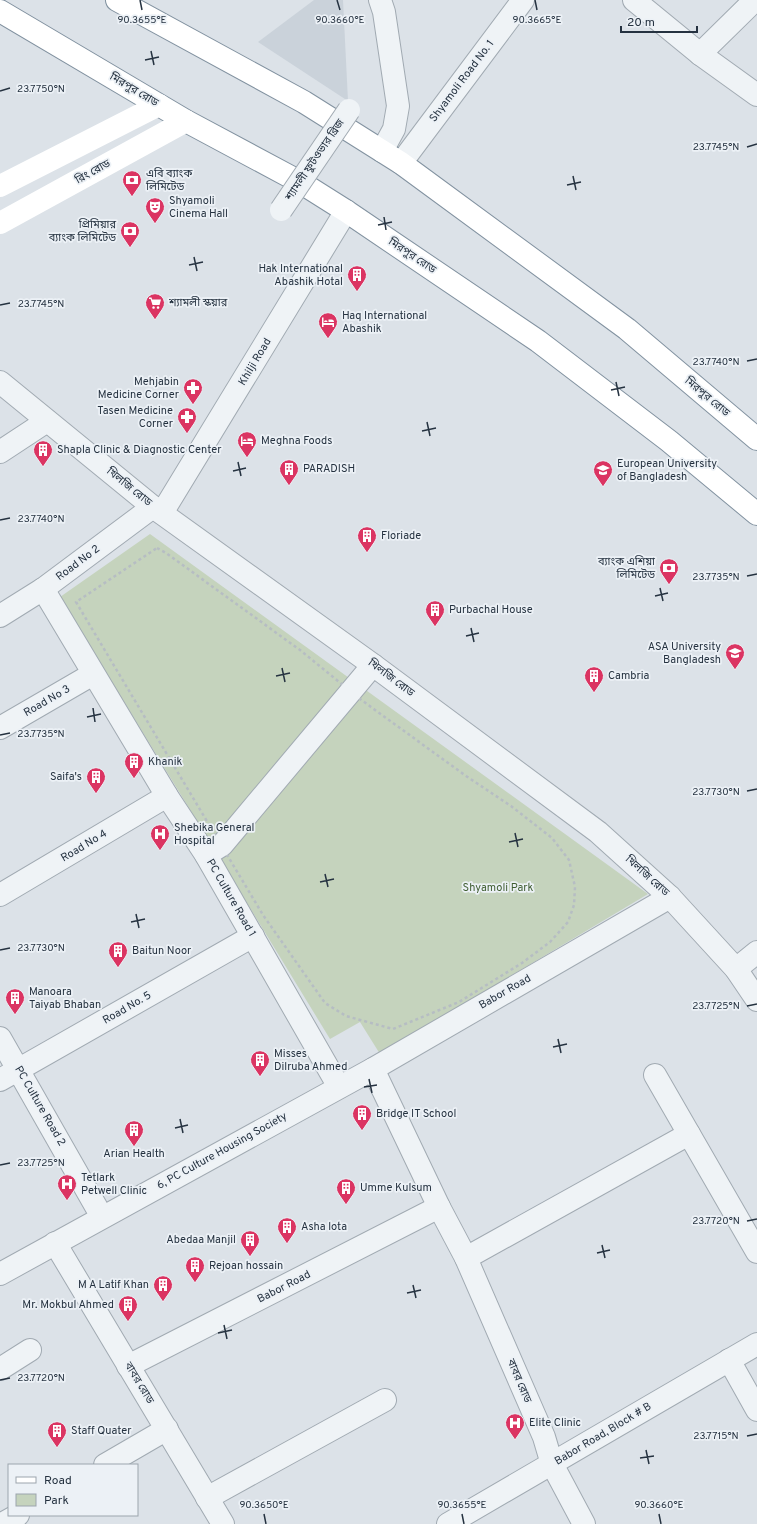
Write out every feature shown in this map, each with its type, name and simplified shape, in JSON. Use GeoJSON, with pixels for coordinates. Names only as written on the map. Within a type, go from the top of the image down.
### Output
{"type":"FeatureCollection","features":[{"type":"Feature","properties":{"kind":"main road","name":"মিরপুর রোড"},"geometry":{"type":"LineString","coordinates":[[117,0],[304,102],[401,163],[627,329],[757,439]]}},
{"type":"Feature","properties":{"kind":"main road","name":"মিরপুর রোড"},"geometry":{"type":"LineString","coordinates":[[0,11],[186,121],[300,182],[346,211],[538,341],[669,441],[757,514]]}},
{"type":"Feature","properties":{"kind":"main road"},"geometry":{"type":"LineString","coordinates":[[0,186],[159,105]]}},
{"type":"Feature","properties":{"kind":"main road","name":"রিং রোড"},"geometry":{"type":"LineString","coordinates":[[0,223],[186,121]]}},
{"type":"Feature","properties":{"kind":"street"},"geometry":{"type":"LineString","coordinates":[[380,0],[384,12],[398,106],[394,129],[382,152]]}},
{"type":"Feature","properties":{"kind":"street","name":"Shyamoli Road No. 1"},"geometry":{"type":"LineString","coordinates":[[401,163],[523,0]]}},
{"type":"Feature","properties":{"kind":"street"},"geometry":{"type":"LineString","coordinates":[[634,0],[700,54],[757,95]]}},
{"type":"Feature","properties":{"kind":"street"},"geometry":{"type":"LineString","coordinates":[[700,54],[755,0]]}},
{"type":"Feature","properties":{"kind":"street","name":"শ্যামলী ফুটওভার ব্রিজ"},"geometry":{"type":"LineString","coordinates":[[281,210],[349,110]]}},
{"type":"Feature","properties":{"kind":"street","name":"Khilji Road"},"geometry":{"type":"LineString","coordinates":[[158,510],[346,211]]}},
{"type":"Feature","properties":{"kind":"street","name":"খিলজি রোড"},"geometry":{"type":"LineString","coordinates":[[0,382],[158,510],[373,665],[598,832],[670,897],[736,969],[757,1000]]}},
{"type":"Feature","properties":{"kind":"street"},"geometry":{"type":"LineString","coordinates":[[0,452],[47,421]]}},
{"type":"Feature","properties":{"kind":"street","name":"Road No 2"},"geometry":{"type":"LineString","coordinates":[[0,616],[43,589],[158,510]]}},
{"type":"Feature","properties":{"kind":"street","name":"PC Culture Road 1"},"geometry":{"type":"LineString","coordinates":[[43,589],[167,796],[214,850],[253,936],[339,1087]]}},
{"type":"Feature","properties":{"kind":"street"},"geometry":{"type":"LineString","coordinates":[[214,850],[373,665]]}},
{"type":"Feature","properties":{"kind":"street","name":"Road No 3"},"geometry":{"type":"LineString","coordinates":[[0,728],[93,674]]}},
{"type":"Feature","properties":{"kind":"street","name":"Road No 4"},"geometry":{"type":"LineString","coordinates":[[0,895],[167,796]]}},
{"type":"Feature","properties":{"kind":"street","name":"Babor Road"},"geometry":{"type":"LineString","coordinates":[[339,1087],[373,1069],[670,897]]}},
{"type":"Feature","properties":{"kind":"street","name":"Road No. 5"},"geometry":{"type":"LineString","coordinates":[[0,1080],[253,936]]}},
{"type":"Feature","properties":{"kind":"street"},"geometry":{"type":"LineString","coordinates":[[736,969],[757,952]]}},
{"type":"Feature","properties":{"kind":"street","name":"PC Culture Road 2"},"geometry":{"type":"LineString","coordinates":[[0,1038],[102,1217]]}},
{"type":"Feature","properties":{"kind":"street","name":"বাবর রোড"},"geometry":{"type":"LineString","coordinates":[[373,1069],[439,1207],[466,1258],[544,1437],[552,1464],[584,1524]]}},
{"type":"Feature","properties":{"kind":"street"},"geometry":{"type":"LineString","coordinates":[[655,1075],[757,1252]]}},
{"type":"Feature","properties":{"kind":"street","name":"6, PC Culture Housing Society"},"geometry":{"type":"LineString","coordinates":[[0,1274],[339,1087]]}},
{"type":"Feature","properties":{"kind":"street"},"geometry":{"type":"LineString","coordinates":[[466,1258],[689,1134]]}},
{"type":"Feature","properties":{"kind":"street","name":"Babor Road"},"geometry":{"type":"LineString","coordinates":[[128,1366],[439,1207]]}},
{"type":"Feature","properties":{"kind":"street","name":"বাবর রোড"},"geometry":{"type":"LineString","coordinates":[[55,1243],[223,1524]]}},
{"type":"Feature","properties":{"kind":"street","name":"Babor Road, Block # B"},"geometry":{"type":"LineString","coordinates":[[448,1524],[757,1344]]}},
{"type":"Feature","properties":{"kind":"street"},"geometry":{"type":"LineString","coordinates":[[0,1369],[30,1350]]}},
{"type":"Feature","properties":{"kind":"street"},"geometry":{"type":"LineString","coordinates":[[729,1360],[757,1410]]}},
{"type":"Feature","properties":{"kind":"street"},"geometry":{"type":"LineString","coordinates":[[207,1498],[385,1400]]}},
{"type":"Feature","properties":{"kind":"street"},"geometry":{"type":"LineString","coordinates":[[107,1464],[167,1429]]}},
{"type":"Feature","properties":{"kind":"street"},"geometry":{"type":"LineString","coordinates":[[2,1524],[16,1516]]}},
{"type":"Feature","properties":{"kind":"path"},"geometry":{"type":"LineString","coordinates":[[157,548],[300,650],[350,692],[466,776],[511,806],[552,838],[569,860],[575,887],[574,905],[568,922],[550,942],[522,963],[459,1002],[393,1029],[346,1016],[325,1003],[263,915],[214,850],[143,716],[76,602],[157,548]]}},
{"type":"Feature","properties":{"kind":"shaded area"},"geometry":{"type":"Polygon","coordinates":[[[314,0],[343,0],[348,101],[258,42],[314,0]]]}},
{"type":"Feature","properties":{"kind":"green space","name":"Shyamoli Park"},"geometry":{"type":"Polygon","coordinates":[[[150,534],[648,894],[380,1054],[360,1022],[330,1039],[60,597],[150,534]]]}},
{"type":"Feature","properties":{"kind":"place","name":"এবি ব্যাংক লিমিটেড"},"geometry":{"type":"Point","coordinates":[132,197]}},
{"type":"Feature","properties":{"kind":"place","name":"Shyamoli Cinema Hall"},"geometry":{"type":"Point","coordinates":[155,224]}},
{"type":"Feature","properties":{"kind":"place","name":"প্রিমিয়ার ব্যাংক লিমিটেড"},"geometry":{"type":"Point","coordinates":[130,248]}},
{"type":"Feature","properties":{"kind":"place","name":"Hak International Abashik Hotal"},"geometry":{"type":"Point","coordinates":[357,292]}},
{"type":"Feature","properties":{"kind":"place","name":"শ্যামলী স্কয়ার"},"geometry":{"type":"Point","coordinates":[155,320]}},
{"type":"Feature","properties":{"kind":"place","name":"Haq International Abashik"},"geometry":{"type":"Point","coordinates":[328,339]}},
{"type":"Feature","properties":{"kind":"place","name":"Mehjabin Medicine Corner"},"geometry":{"type":"Point","coordinates":[193,405]}},
{"type":"Feature","properties":{"kind":"place","name":"Tasen Medicine Corner"},"geometry":{"type":"Point","coordinates":[187,434]}},
{"type":"Feature","properties":{"kind":"place","name":"Meghna Foods"},"geometry":{"type":"Point","coordinates":[247,458]}},
{"type":"Feature","properties":{"kind":"place","name":"Shapla Clinic & Diagnostic Center"},"geometry":{"type":"Point","coordinates":[43,467]}},
{"type":"Feature","properties":{"kind":"place","name":"PARADISH"},"geometry":{"type":"Point","coordinates":[289,486]}},
{"type":"Feature","properties":{"kind":"place","name":"European University of Bangladesh"},"geometry":{"type":"Point","coordinates":[603,487]}},
{"type":"Feature","properties":{"kind":"place","name":"Floriade"},"geometry":{"type":"Point","coordinates":[367,553]}},
{"type":"Feature","properties":{"kind":"place","name":"ব্যাংক এশিয়া লিমিটেড"},"geometry":{"type":"Point","coordinates":[669,585]}},
{"type":"Feature","properties":{"kind":"place","name":"Purbachal House"},"geometry":{"type":"Point","coordinates":[435,627]}},
{"type":"Feature","properties":{"kind":"place","name":"ASA University Bangladesh"},"geometry":{"type":"Point","coordinates":[735,670]}},
{"type":"Feature","properties":{"kind":"place","name":"Cambria"},"geometry":{"type":"Point","coordinates":[594,693]}},
{"type":"Feature","properties":{"kind":"place","name":"Khanik"},"geometry":{"type":"Point","coordinates":[134,779]}},
{"type":"Feature","properties":{"kind":"place","name":"Saifa's"},"geometry":{"type":"Point","coordinates":[96,794]}},
{"type":"Feature","properties":{"kind":"place","name":"Shebika General Hospital"},"geometry":{"type":"Point","coordinates":[160,851]}},
{"type":"Feature","properties":{"kind":"place","name":"Baitun Noor"},"geometry":{"type":"Point","coordinates":[118,968]}},
{"type":"Feature","properties":{"kind":"place","name":"Manoara Taiyab Bhaban"},"geometry":{"type":"Point","coordinates":[15,1015]}},
{"type":"Feature","properties":{"kind":"place","name":"Misses Dilruba Ahmed"},"geometry":{"type":"Point","coordinates":[260,1077]}},
{"type":"Feature","properties":{"kind":"place","name":"Bridge IT School"},"geometry":{"type":"Point","coordinates":[362,1131]}},
{"type":"Feature","properties":{"kind":"place","name":"Arian Health"},"geometry":{"type":"Point","coordinates":[134,1147]}},
{"type":"Feature","properties":{"kind":"place","name":"Tetlark Petwell Clinic"},"geometry":{"type":"Point","coordinates":[67,1201]}},
{"type":"Feature","properties":{"kind":"place","name":"Umme Kulsum"},"geometry":{"type":"Point","coordinates":[346,1205]}},
{"type":"Feature","properties":{"kind":"place","name":"Asha lota"},"geometry":{"type":"Point","coordinates":[287,1244]}},
{"type":"Feature","properties":{"kind":"place","name":"Abedaa Manjil"},"geometry":{"type":"Point","coordinates":[250,1257]}},
{"type":"Feature","properties":{"kind":"place","name":"Rejoan hossain"},"geometry":{"type":"Point","coordinates":[195,1283]}},
{"type":"Feature","properties":{"kind":"place","name":"M A Latif Khan"},"geometry":{"type":"Point","coordinates":[163,1302]}},
{"type":"Feature","properties":{"kind":"place","name":"Mr. Mokbul Ahmed"},"geometry":{"type":"Point","coordinates":[128,1322]}},
{"type":"Feature","properties":{"kind":"place","name":"Elite Clinic"},"geometry":{"type":"Point","coordinates":[515,1440]}},
{"type":"Feature","properties":{"kind":"place","name":"Staff Quater"},"geometry":{"type":"Point","coordinates":[57,1448]}}]}
